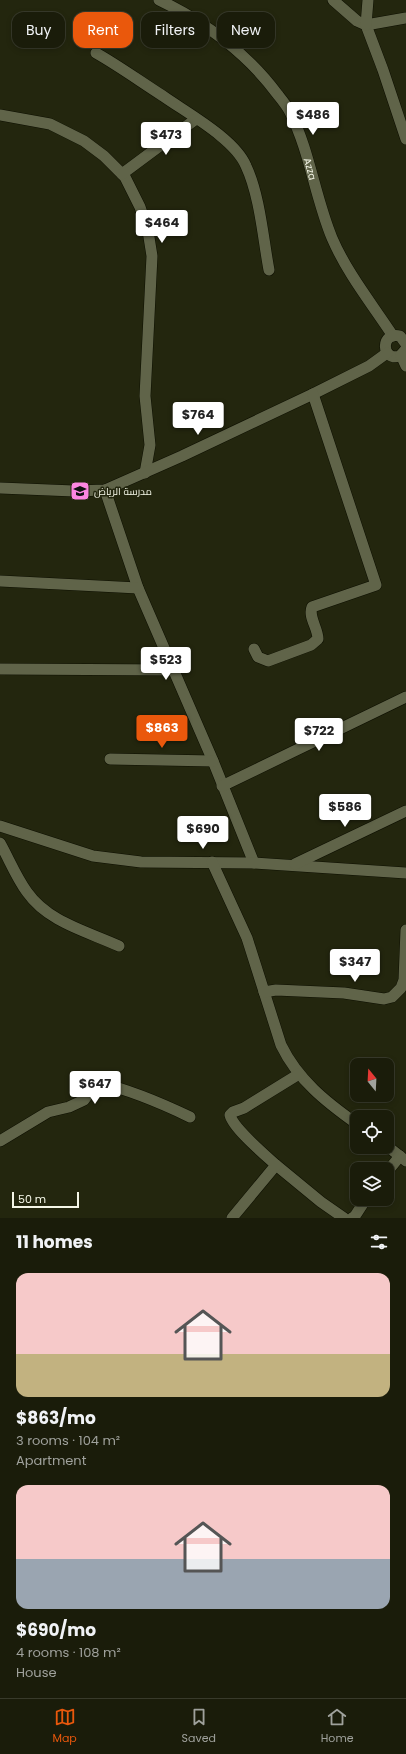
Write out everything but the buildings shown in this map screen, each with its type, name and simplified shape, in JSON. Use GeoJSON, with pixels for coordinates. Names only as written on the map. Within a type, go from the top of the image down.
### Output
{"type":"FeatureCollection","features":[{"type":"Feature","properties":{"kind":"street","name":"Azza"},"geometry":{"type":"LineString","coordinates":[[159,0],[181,12],[243,55],[271,85],[290,111],[302,140],[332,237],[343,260],[402,343],[406,366]]}},
{"type":"Feature","properties":{"kind":"street"},"geometry":{"type":"LineString","coordinates":[[333,0],[357,21],[366,25],[406,18]]}},
{"type":"Feature","properties":{"kind":"street"},"geometry":{"type":"LineString","coordinates":[[368,0],[366,25],[406,139]]}},
{"type":"Feature","properties":{"kind":"street"},"geometry":{"type":"LineString","coordinates":[[96,53],[122,68],[196,119],[240,154],[254,189],[269,270]]}},
{"type":"Feature","properties":{"kind":"street"},"geometry":{"type":"LineString","coordinates":[[0,116],[38,121],[73,134],[94,148],[122,174],[135,196],[145,219],[152,256],[145,396],[150,445],[145,473]]}},
{"type":"Feature","properties":{"kind":"street"},"geometry":{"type":"LineString","coordinates":[[122,174],[196,119]]}},
{"type":"Feature","properties":{"kind":"street"},"geometry":{"type":"LineString","coordinates":[[389,337],[402,343],[393,357],[385,350],[385,343],[389,337]]}},
{"type":"Feature","properties":{"kind":"street"},"geometry":{"type":"LineString","coordinates":[[0,488],[74,491],[105,490],[145,473],[313,394],[369,366],[387,353]]}},
{"type":"Feature","properties":{"kind":"street"},"geometry":{"type":"LineString","coordinates":[[254,649],[258,657],[268,661],[311,645],[318,639],[318,633],[311,614],[312,606],[376,585],[313,394]]}},
{"type":"Feature","properties":{"kind":"street"},"geometry":{"type":"LineString","coordinates":[[105,490],[138,588],[213,761],[254,862]]}},
{"type":"Feature","properties":{"kind":"street"},"geometry":{"type":"LineString","coordinates":[[0,581],[138,588]]}},
{"type":"Feature","properties":{"kind":"street"},"geometry":{"type":"LineString","coordinates":[[0,669],[174,670]]}},
{"type":"Feature","properties":{"kind":"street"},"geometry":{"type":"LineString","coordinates":[[222,786],[406,697]]}},
{"type":"Feature","properties":{"kind":"street"},"geometry":{"type":"LineString","coordinates":[[110,759],[213,761]]}},
{"type":"Feature","properties":{"kind":"street"},"geometry":{"type":"LineString","coordinates":[[293,865],[406,811]]}},
{"type":"Feature","properties":{"kind":"street"},"geometry":{"type":"LineString","coordinates":[[0,826],[93,856],[141,862],[254,862],[406,873]]}},
{"type":"Feature","properties":{"kind":"street"},"geometry":{"type":"LineString","coordinates":[[0,843],[26,892],[43,910],[58,920],[119,946]]}},
{"type":"Feature","properties":{"kind":"street"},"geometry":{"type":"LineString","coordinates":[[212,862],[247,938],[281,1045],[299,1074],[318,1094],[350,1119]]}},
{"type":"Feature","properties":{"kind":"street"},"geometry":{"type":"LineString","coordinates":[[264,992],[276,990],[344,992],[384,999],[392,996],[401,988],[404,980],[406,930]]}},
{"type":"Feature","properties":{"kind":"street"},"geometry":{"type":"LineString","coordinates":[[299,1074],[244,1108],[233,1112],[230,1116],[231,1120],[246,1137],[276,1165],[321,1202],[344,1218]]}},
{"type":"Feature","properties":{"kind":"street"},"geometry":{"type":"LineString","coordinates":[[0,1141],[48,1112],[69,1107],[84,1100],[97,1082],[123,1088],[156,1100],[190,1117]]}},
{"type":"Feature","properties":{"kind":"street"},"geometry":{"type":"LineString","coordinates":[[394,1151],[403,1158],[394,1166]]}},
{"type":"Feature","properties":{"kind":"street"},"geometry":{"type":"LineString","coordinates":[[232,1218],[276,1165]]}},
{"type":"Feature","properties":{"kind":"street"},"geometry":{"type":"LineString","coordinates":[[352,1218],[361,1206]]}},
{"type":"Feature","properties":{"kind":"place","name":"مدرسة الرياض"},"geometry":{"type":"Point","coordinates":[80,491]}}]}
